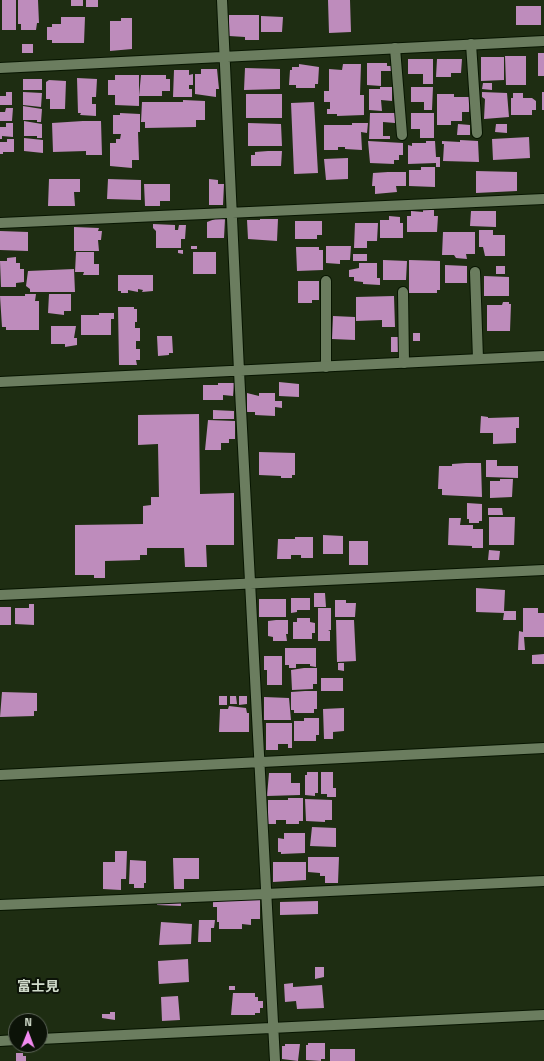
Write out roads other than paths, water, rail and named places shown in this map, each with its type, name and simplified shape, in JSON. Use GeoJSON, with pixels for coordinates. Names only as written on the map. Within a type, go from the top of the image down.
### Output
{"type":"FeatureCollection","features":[{"type":"Feature","properties":{"kind":"street"},"geometry":{"type":"LineString","coordinates":[[222,0],[265,894],[275,1061]]}},
{"type":"Feature","properties":{"kind":"street"},"geometry":{"type":"LineString","coordinates":[[0,68],[544,41]]}},
{"type":"Feature","properties":{"kind":"street"},"geometry":{"type":"LineString","coordinates":[[471,44],[477,133]]}},
{"type":"Feature","properties":{"kind":"street"},"geometry":{"type":"LineString","coordinates":[[396,48],[402,135]]}},
{"type":"Feature","properties":{"kind":"street"},"geometry":{"type":"LineString","coordinates":[[0,223],[544,199]]}},
{"type":"Feature","properties":{"kind":"street"},"geometry":{"type":"LineString","coordinates":[[475,272],[478,359]]}},
{"type":"Feature","properties":{"kind":"street"},"geometry":{"type":"LineString","coordinates":[[326,281],[326,367]]}},
{"type":"Feature","properties":{"kind":"street"},"geometry":{"type":"LineString","coordinates":[[403,292],[404,363]]}},
{"type":"Feature","properties":{"kind":"street"},"geometry":{"type":"LineString","coordinates":[[0,382],[544,356]]}},
{"type":"Feature","properties":{"kind":"street"},"geometry":{"type":"LineString","coordinates":[[0,595],[544,570]]}},
{"type":"Feature","properties":{"kind":"street"},"geometry":{"type":"LineString","coordinates":[[0,775],[544,748]]}},
{"type":"Feature","properties":{"kind":"street"},"geometry":{"type":"LineString","coordinates":[[0,905],[544,881]]}},
{"type":"Feature","properties":{"kind":"street"},"geometry":{"type":"LineString","coordinates":[[48,1039],[544,1015]]}},
{"type":"Feature","properties":{"kind":"district","name":"富士見"},"geometry":{"type":"Point","coordinates":[38,988]}}]}
